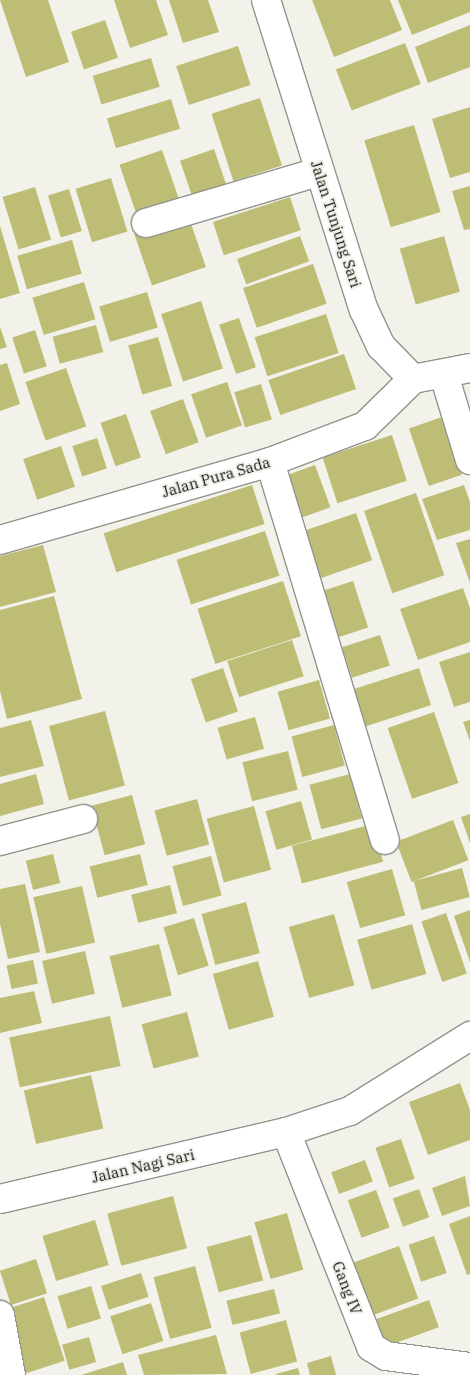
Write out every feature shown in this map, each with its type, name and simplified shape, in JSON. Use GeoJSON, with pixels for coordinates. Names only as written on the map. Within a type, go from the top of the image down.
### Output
{"type":"FeatureCollection","features":[{"type":"Feature","properties":{"kind":"street","name":"Jalan Tunjung Sari"},"geometry":{"type":"LineString","coordinates":[[266,0],[318,172],[364,310],[382,346],[413,379]]}},
{"type":"Feature","properties":{"kind":"street"},"geometry":{"type":"LineString","coordinates":[[146,222],[318,172]]}},
{"type":"Feature","properties":{"kind":"street"},"geometry":{"type":"LineString","coordinates":[[413,379],[444,375],[470,368]]}},
{"type":"Feature","properties":{"kind":"street"},"geometry":{"type":"LineString","coordinates":[[444,375],[470,460]]}},
{"type":"Feature","properties":{"kind":"street","name":"Jalan Pura Sada"},"geometry":{"type":"LineString","coordinates":[[0,540],[270,462],[365,426],[413,379]]}},
{"type":"Feature","properties":{"kind":"street"},"geometry":{"type":"LineString","coordinates":[[270,462],[386,840]]}},
{"type":"Feature","properties":{"kind":"street"},"geometry":{"type":"LineString","coordinates":[[0,841],[83,819]]}},
{"type":"Feature","properties":{"kind":"street","name":"Jalan Nagi Sari"},"geometry":{"type":"LineString","coordinates":[[0,1199],[286,1132],[350,1111],[470,1036]]}},
{"type":"Feature","properties":{"kind":"street","name":"Gang IV"},"geometry":{"type":"LineString","coordinates":[[286,1132],[371,1347],[386,1356],[470,1366]]}},
{"type":"Feature","properties":{"kind":"street"},"geometry":{"type":"LineString","coordinates":[[0,1315],[11,1375]]}},
{"type":"Feature","properties":{"kind":"building"},"geometry":{"type":"Polygon","coordinates":[[[0,0],[48,0],[69,62],[26,77],[0,0]]]}},
{"type":"Feature","properties":{"kind":"building"},"geometry":{"type":"Polygon","coordinates":[[[114,0],[156,0],[168,35],[130,48],[114,0]]]}},
{"type":"Feature","properties":{"kind":"building"},"geometry":{"type":"Polygon","coordinates":[[[169,0],[208,0],[219,32],[183,43],[169,0]]]}},
{"type":"Feature","properties":{"kind":"building"},"geometry":{"type":"Polygon","coordinates":[[[312,0],[390,0],[402,30],[334,57],[312,0]]]}},
{"type":"Feature","properties":{"kind":"building"},"geometry":{"type":"Polygon","coordinates":[[[398,0],[470,0],[470,12],[412,35],[398,0]]]}},
{"type":"Feature","properties":{"kind":"building"},"geometry":{"type":"Polygon","coordinates":[[[105,20],[118,58],[84,70],[71,32],[105,20]]]}},
{"type":"Feature","properties":{"kind":"building"},"geometry":{"type":"Polygon","coordinates":[[[470,25],[470,67],[428,83],[415,47],[470,25]]]}},
{"type":"Feature","properties":{"kind":"building"},"geometry":{"type":"Polygon","coordinates":[[[405,43],[421,84],[352,111],[336,70],[405,43]]]}},
{"type":"Feature","properties":{"kind":"building"},"geometry":{"type":"Polygon","coordinates":[[[238,46],[251,85],[189,105],[176,66],[238,46]]]}},
{"type":"Feature","properties":{"kind":"building"},"geometry":{"type":"Polygon","coordinates":[[[151,58],[160,87],[101,105],[93,76],[151,58]]]}},
{"type":"Feature","properties":{"kind":"building"},"geometry":{"type":"Polygon","coordinates":[[[260,98],[282,166],[233,181],[211,114],[260,98]]]}},
{"type":"Feature","properties":{"kind":"building"},"geometry":{"type":"Polygon","coordinates":[[[171,99],[180,129],[116,148],[107,119],[171,99]]]}},
{"type":"Feature","properties":{"kind":"building"},"geometry":{"type":"Polygon","coordinates":[[[470,107],[470,172],[450,178],[432,119],[470,107]]]}},
{"type":"Feature","properties":{"kind":"building"},"geometry":{"type":"Polygon","coordinates":[[[414,125],[441,212],[391,227],[364,140],[414,125]]]}},
{"type":"Feature","properties":{"kind":"building"},"geometry":{"type":"Polygon","coordinates":[[[214,149],[229,192],[195,204],[180,161],[214,149]]]}},
{"type":"Feature","properties":{"kind":"building"},"geometry":{"type":"Polygon","coordinates":[[[162,150],[180,202],[137,217],[119,165],[162,150]]]}},
{"type":"Feature","properties":{"kind":"building"},"geometry":{"type":"Polygon","coordinates":[[[111,178],[127,232],[92,242],[76,189],[111,178]]]}},
{"type":"Feature","properties":{"kind":"building"},"geometry":{"type":"Polygon","coordinates":[[[470,186],[470,229],[464,230],[452,191],[470,186]]]}},
{"type":"Feature","properties":{"kind":"building"},"geometry":{"type":"Polygon","coordinates":[[[35,187],[51,240],[19,250],[2,197],[35,187]]]}},
{"type":"Feature","properties":{"kind":"building"},"geometry":{"type":"Polygon","coordinates":[[[69,189],[82,231],[61,238],[48,195],[69,189]]]}},
{"type":"Feature","properties":{"kind":"building"},"geometry":{"type":"Polygon","coordinates":[[[290,197],[301,230],[224,255],[213,222],[290,197]]]}},
{"type":"Feature","properties":{"kind":"building"},"geometry":{"type":"Polygon","coordinates":[[[188,215],[206,267],[152,286],[134,234],[188,215]]]}},
{"type":"Feature","properties":{"kind":"building"},"geometry":{"type":"Polygon","coordinates":[[[0,226],[20,293],[0,299],[0,226]]]}},
{"type":"Feature","properties":{"kind":"building"},"geometry":{"type":"Polygon","coordinates":[[[300,236],[309,261],[246,284],[237,259],[300,236]]]}},
{"type":"Feature","properties":{"kind":"building"},"geometry":{"type":"Polygon","coordinates":[[[444,236],[460,292],[416,304],[400,249],[444,236]]]}},
{"type":"Feature","properties":{"kind":"building"},"geometry":{"type":"Polygon","coordinates":[[[72,240],[82,274],[27,289],[17,256],[72,240]]]}},
{"type":"Feature","properties":{"kind":"building"},"geometry":{"type":"Polygon","coordinates":[[[313,264],[327,304],[257,328],[243,288],[313,264]]]}},
{"type":"Feature","properties":{"kind":"building"},"geometry":{"type":"Polygon","coordinates":[[[84,282],[95,319],[44,335],[32,298],[84,282]]]}},
{"type":"Feature","properties":{"kind":"building"},"geometry":{"type":"Polygon","coordinates":[[[147,292],[158,327],[110,342],[99,307],[147,292]]]}},
{"type":"Feature","properties":{"kind":"building"},"geometry":{"type":"Polygon","coordinates":[[[201,301],[223,369],[183,382],[161,314],[201,301]]]}},
{"type":"Feature","properties":{"kind":"building"},"geometry":{"type":"Polygon","coordinates":[[[326,314],[339,353],[267,376],[255,337],[326,314]]]}},
{"type":"Feature","properties":{"kind":"building"},"geometry":{"type":"Polygon","coordinates":[[[239,318],[256,367],[236,374],[219,325],[239,318]]]}},
{"type":"Feature","properties":{"kind":"building"},"geometry":{"type":"Polygon","coordinates":[[[96,325],[103,352],[60,364],[53,337],[96,325]]]}},
{"type":"Feature","properties":{"kind":"building"},"geometry":{"type":"Polygon","coordinates":[[[0,327],[7,347],[0,349],[0,327]]]}},
{"type":"Feature","properties":{"kind":"building"},"geometry":{"type":"Polygon","coordinates":[[[35,330],[47,366],[24,374],[12,337],[35,330]]]}},
{"type":"Feature","properties":{"kind":"building"},"geometry":{"type":"Polygon","coordinates":[[[158,337],[172,386],[142,395],[128,346],[158,337]]]}},
{"type":"Feature","properties":{"kind":"building"},"geometry":{"type":"Polygon","coordinates":[[[344,354],[356,389],[280,415],[268,380],[344,354]]]}},
{"type":"Feature","properties":{"kind":"building"},"geometry":{"type":"Polygon","coordinates":[[[7,363],[20,404],[0,411],[0,365],[7,363]]]}},
{"type":"Feature","properties":{"kind":"building"},"geometry":{"type":"Polygon","coordinates":[[[66,368],[86,427],[46,441],[25,382],[66,368]]]}},
{"type":"Feature","properties":{"kind":"building"},"geometry":{"type":"Polygon","coordinates":[[[227,382],[242,425],[206,438],[191,394],[227,382]]]}},
{"type":"Feature","properties":{"kind":"building"},"geometry":{"type":"Polygon","coordinates":[[[261,384],[272,419],[245,428],[234,392],[261,384]]]}},
{"type":"Feature","properties":{"kind":"building"},"geometry":{"type":"Polygon","coordinates":[[[183,399],[199,442],[166,454],[150,411],[183,399]]]}},
{"type":"Feature","properties":{"kind":"building"},"geometry":{"type":"Polygon","coordinates":[[[126,414],[141,457],[115,466],[100,423],[126,414]]]}},
{"type":"Feature","properties":{"kind":"building"},"geometry":{"type":"Polygon","coordinates":[[[442,417],[462,475],[429,486],[409,428],[442,417]]]}},
{"type":"Feature","properties":{"kind":"building"},"geometry":{"type":"Polygon","coordinates":[[[392,435],[407,481],[337,503],[323,458],[392,435]]]}},
{"type":"Feature","properties":{"kind":"building"},"geometry":{"type":"Polygon","coordinates":[[[97,438],[107,468],[82,476],[72,446],[97,438]]]}},
{"type":"Feature","properties":{"kind":"building"},"geometry":{"type":"Polygon","coordinates":[[[61,446],[75,487],[37,500],[23,459],[61,446]]]}},
{"type":"Feature","properties":{"kind":"building"},"geometry":{"type":"Polygon","coordinates":[[[315,465],[330,507],[294,521],[278,478],[315,465]]]}},
{"type":"Feature","properties":{"kind":"building"},"geometry":{"type":"Polygon","coordinates":[[[252,485],[265,524],[116,572],[104,533],[252,485]]]}},
{"type":"Feature","properties":{"kind":"building"},"geometry":{"type":"Polygon","coordinates":[[[464,485],[470,502],[470,530],[437,540],[422,499],[464,485]]]}},
{"type":"Feature","properties":{"kind":"building"},"geometry":{"type":"Polygon","coordinates":[[[416,493],[444,575],[392,593],[364,511],[416,493]]]}},
{"type":"Feature","properties":{"kind":"building"},"geometry":{"type":"Polygon","coordinates":[[[356,513],[372,560],[315,580],[298,533],[356,513]]]}},
{"type":"Feature","properties":{"kind":"building"},"geometry":{"type":"Polygon","coordinates":[[[265,531],[280,576],[191,604],[177,560],[265,531]]]}},
{"type":"Feature","properties":{"kind":"building"},"geometry":{"type":"Polygon","coordinates":[[[470,539],[470,583],[456,543],[470,539]]]}},
{"type":"Feature","properties":{"kind":"building"},"geometry":{"type":"Polygon","coordinates":[[[43,545],[56,592],[0,607],[0,556],[43,545]]]}},
{"type":"Feature","properties":{"kind":"building"},"geometry":{"type":"Polygon","coordinates":[[[283,581],[301,636],[215,664],[197,609],[283,581]]]}},
{"type":"Feature","properties":{"kind":"building"},"geometry":{"type":"Polygon","coordinates":[[[353,581],[368,628],[328,641],[313,594],[353,581]]]}},
{"type":"Feature","properties":{"kind":"building"},"geometry":{"type":"Polygon","coordinates":[[[463,588],[470,608],[470,642],[418,660],[400,609],[463,588]]]}},
{"type":"Feature","properties":{"kind":"building"},"geometry":{"type":"Polygon","coordinates":[[[54,596],[82,699],[7,719],[0,691],[0,610],[54,596]]]}},
{"type":"Feature","properties":{"kind":"building"},"geometry":{"type":"Polygon","coordinates":[[[380,635],[390,665],[352,678],[342,647],[380,635]]]}},
{"type":"Feature","properties":{"kind":"building"},"geometry":{"type":"Polygon","coordinates":[[[292,640],[304,676],[239,697],[227,661],[292,640]]]}},
{"type":"Feature","properties":{"kind":"building"},"geometry":{"type":"Polygon","coordinates":[[[470,652],[470,702],[454,707],[439,662],[470,652]]]}},
{"type":"Feature","properties":{"kind":"building"},"geometry":{"type":"Polygon","coordinates":[[[223,668],[238,711],[206,723],[191,679],[223,668]]]}},
{"type":"Feature","properties":{"kind":"building"},"geometry":{"type":"Polygon","coordinates":[[[419,668],[431,705],[365,726],[353,689],[419,668]]]}},
{"type":"Feature","properties":{"kind":"building"},"geometry":{"type":"Polygon","coordinates":[[[319,680],[330,718],[289,730],[278,692],[319,680]]]}},
{"type":"Feature","properties":{"kind":"building"},"geometry":{"type":"Polygon","coordinates":[[[105,711],[125,785],[69,800],[49,726],[105,711]]]}},
{"type":"Feature","properties":{"kind":"building"},"geometry":{"type":"Polygon","coordinates":[[[434,712],[458,783],[412,799],[388,728],[434,712]]]}},
{"type":"Feature","properties":{"kind":"building"},"geometry":{"type":"Polygon","coordinates":[[[255,717],[264,749],[227,759],[218,728],[255,717]]]}},
{"type":"Feature","properties":{"kind":"building"},"geometry":{"type":"Polygon","coordinates":[[[31,720],[44,766],[0,777],[0,728],[31,720]]]}},
{"type":"Feature","properties":{"kind":"building"},"geometry":{"type":"Polygon","coordinates":[[[470,720],[470,741],[463,722],[470,720]]]}},
{"type":"Feature","properties":{"kind":"building"},"geometry":{"type":"Polygon","coordinates":[[[334,725],[345,766],[302,777],[291,736],[334,725]]]}},
{"type":"Feature","properties":{"kind":"building"},"geometry":{"type":"Polygon","coordinates":[[[288,751],[298,790],[252,801],[242,762],[288,751]]]}},
{"type":"Feature","properties":{"kind":"building"},"geometry":{"type":"Polygon","coordinates":[[[36,774],[44,804],[0,816],[0,784],[36,774]]]}},
{"type":"Feature","properties":{"kind":"building"},"geometry":{"type":"Polygon","coordinates":[[[350,774],[362,818],[321,829],[309,785],[350,774]]]}},
{"type":"Feature","properties":{"kind":"building"},"geometry":{"type":"Polygon","coordinates":[[[132,795],[145,844],[105,855],[91,806],[132,795]]]}},
{"type":"Feature","properties":{"kind":"building"},"geometry":{"type":"Polygon","coordinates":[[[197,799],[209,844],[167,856],[154,810],[197,799]]]}},
{"type":"Feature","properties":{"kind":"building"},"geometry":{"type":"Polygon","coordinates":[[[301,801],[312,839],[276,850],[265,811],[301,801]]]}},
{"type":"Feature","properties":{"kind":"building"},"geometry":{"type":"Polygon","coordinates":[[[254,806],[271,870],[224,882],[207,819],[254,806]]]}},
{"type":"Feature","properties":{"kind":"building"},"geometry":{"type":"Polygon","coordinates":[[[470,814],[470,843],[461,817],[470,814]]]}},
{"type":"Feature","properties":{"kind":"building"},"geometry":{"type":"Polygon","coordinates":[[[453,820],[468,860],[411,882],[396,842],[453,820]]]}},
{"type":"Feature","properties":{"kind":"building"},"geometry":{"type":"Polygon","coordinates":[[[373,824],[383,862],[302,883],[292,846],[373,824]]]}},
{"type":"Feature","properties":{"kind":"building"},"geometry":{"type":"Polygon","coordinates":[[[53,854],[60,883],[33,890],[26,861],[53,854]]]}},
{"type":"Feature","properties":{"kind":"building"},"geometry":{"type":"Polygon","coordinates":[[[140,854],[148,885],[97,898],[90,867],[140,854]]]}},
{"type":"Feature","properties":{"kind":"building"},"geometry":{"type":"Polygon","coordinates":[[[211,856],[222,896],[183,906],[172,866],[211,856]]]}},
{"type":"Feature","properties":{"kind":"building"},"geometry":{"type":"Polygon","coordinates":[[[462,868],[470,897],[421,910],[414,881],[462,868]]]}},
{"type":"Feature","properties":{"kind":"building"},"geometry":{"type":"Polygon","coordinates":[[[392,869],[405,915],[360,928],[347,882],[392,869]]]}},
{"type":"Feature","properties":{"kind":"building"},"geometry":{"type":"Polygon","coordinates":[[[25,884],[40,952],[8,959],[0,924],[0,889],[25,884]]]}},
{"type":"Feature","properties":{"kind":"building"},"geometry":{"type":"Polygon","coordinates":[[[170,885],[177,913],[138,923],[131,895],[170,885]]]}},
{"type":"Feature","properties":{"kind":"building"},"geometry":{"type":"Polygon","coordinates":[[[82,886],[95,943],[46,954],[33,897],[82,886]]]}},
{"type":"Feature","properties":{"kind":"building"},"geometry":{"type":"Polygon","coordinates":[[[246,902],[260,953],[215,965],[202,914],[246,902]]]}},
{"type":"Feature","properties":{"kind":"building"},"geometry":{"type":"Polygon","coordinates":[[[470,910],[470,962],[454,916],[470,910]]]}},
{"type":"Feature","properties":{"kind":"building"},"geometry":{"type":"Polygon","coordinates":[[[446,913],[467,974],[442,982],[421,921],[446,913]]]}},
{"type":"Feature","properties":{"kind":"building"},"geometry":{"type":"Polygon","coordinates":[[[334,914],[354,985],[309,998],[289,927],[334,914]]]}},
{"type":"Feature","properties":{"kind":"building"},"geometry":{"type":"Polygon","coordinates":[[[194,918],[209,966],[178,975],[163,927],[194,918]]]}},
{"type":"Feature","properties":{"kind":"building"},"geometry":{"type":"Polygon","coordinates":[[[412,924],[426,974],[372,990],[357,940],[412,924]]]}},
{"type":"Feature","properties":{"kind":"building"},"geometry":{"type":"Polygon","coordinates":[[[159,944],[172,995],[122,1008],[110,956],[159,944]]]}},
{"type":"Feature","properties":{"kind":"building"},"geometry":{"type":"Polygon","coordinates":[[[85,951],[95,994],[52,1004],[42,961],[85,951]]]}},
{"type":"Feature","properties":{"kind":"building"},"geometry":{"type":"Polygon","coordinates":[[[33,960],[38,983],[12,989],[7,966],[33,960]]]}},
{"type":"Feature","properties":{"kind":"building"},"geometry":{"type":"Polygon","coordinates":[[[258,961],[274,1017],[229,1030],[213,974],[258,961]]]}},
{"type":"Feature","properties":{"kind":"building"},"geometry":{"type":"Polygon","coordinates":[[[34,991],[42,1023],[0,1033],[0,998],[34,991]]]}},
{"type":"Feature","properties":{"kind":"building"},"geometry":{"type":"Polygon","coordinates":[[[187,1012],[199,1056],[154,1069],[142,1024],[187,1012]]]}},
{"type":"Feature","properties":{"kind":"building"},"geometry":{"type":"Polygon","coordinates":[[[110,1016],[121,1066],[20,1087],[9,1037],[110,1016]]]}},
{"type":"Feature","properties":{"kind":"building"},"geometry":{"type":"Polygon","coordinates":[[[91,1075],[103,1129],[36,1144],[24,1091],[91,1075]]]}},
{"type":"Feature","properties":{"kind":"building"},"geometry":{"type":"Polygon","coordinates":[[[460,1083],[470,1110],[470,1140],[428,1155],[409,1102],[460,1083]]]}},
{"type":"Feature","properties":{"kind":"building"},"geometry":{"type":"Polygon","coordinates":[[[401,1139],[415,1179],[389,1188],[375,1148],[401,1139]]]}},
{"type":"Feature","properties":{"kind":"building"},"geometry":{"type":"Polygon","coordinates":[[[365,1160],[373,1182],[339,1194],[331,1172],[365,1160]]]}},
{"type":"Feature","properties":{"kind":"building"},"geometry":{"type":"Polygon","coordinates":[[[465,1176],[470,1206],[442,1216],[432,1188],[465,1176]]]}},
{"type":"Feature","properties":{"kind":"building"},"geometry":{"type":"Polygon","coordinates":[[[419,1189],[429,1217],[403,1227],[393,1199],[419,1189]]]}},
{"type":"Feature","properties":{"kind":"building"},"geometry":{"type":"Polygon","coordinates":[[[376,1190],[390,1228],[361,1238],[348,1200],[376,1190]]]}},
{"type":"Feature","properties":{"kind":"building"},"geometry":{"type":"Polygon","coordinates":[[[173,1196],[187,1248],[121,1266],[107,1214],[173,1196]]]}},
{"type":"Feature","properties":{"kind":"building"},"geometry":{"type":"Polygon","coordinates":[[[287,1213],[303,1270],[271,1279],[254,1222],[287,1213]]]}},
{"type":"Feature","properties":{"kind":"building"},"geometry":{"type":"Polygon","coordinates":[[[470,1216],[470,1274],[467,1275],[449,1224],[470,1216]]]}},
{"type":"Feature","properties":{"kind":"building"},"geometry":{"type":"Polygon","coordinates":[[[95,1220],[109,1265],[56,1281],[42,1236],[95,1220]]]}},
{"type":"Feature","properties":{"kind":"building"},"geometry":{"type":"Polygon","coordinates":[[[251,1235],[263,1280],[219,1292],[207,1247],[251,1235]]]}},
{"type":"Feature","properties":{"kind":"building"},"geometry":{"type":"Polygon","coordinates":[[[434,1236],[447,1273],[421,1282],[408,1245],[434,1236]]]}},
{"type":"Feature","properties":{"kind":"building"},"geometry":{"type":"Polygon","coordinates":[[[399,1246],[418,1299],[362,1319],[343,1267],[399,1246]]]}},
{"type":"Feature","properties":{"kind":"building"},"geometry":{"type":"Polygon","coordinates":[[[36,1259],[47,1293],[11,1305],[0,1271],[36,1259]]]}},
{"type":"Feature","properties":{"kind":"building"},"geometry":{"type":"Polygon","coordinates":[[[195,1266],[212,1328],[170,1339],[153,1277],[195,1266]]]}},
{"type":"Feature","properties":{"kind":"building"},"geometry":{"type":"Polygon","coordinates":[[[141,1273],[149,1297],[109,1310],[101,1286],[141,1273]]]}},
{"type":"Feature","properties":{"kind":"building"},"geometry":{"type":"Polygon","coordinates":[[[91,1286],[101,1319],[67,1329],[58,1296],[91,1286]]]}},
{"type":"Feature","properties":{"kind":"building"},"geometry":{"type":"Polygon","coordinates":[[[274,1289],[280,1313],[233,1325],[226,1301],[274,1289]]]}},
{"type":"Feature","properties":{"kind":"building"},"geometry":{"type":"Polygon","coordinates":[[[44,1297],[65,1361],[24,1374],[3,1310],[44,1297]]]}},
{"type":"Feature","properties":{"kind":"building"},"geometry":{"type":"Polygon","coordinates":[[[429,1300],[439,1327],[377,1350],[367,1323],[429,1300]]]}},
{"type":"Feature","properties":{"kind":"building"},"geometry":{"type":"Polygon","coordinates":[[[151,1303],[163,1341],[122,1354],[110,1316],[151,1303]]]}},
{"type":"Feature","properties":{"kind":"building"},"geometry":{"type":"Polygon","coordinates":[[[286,1320],[297,1362],[251,1374],[240,1332],[286,1320]]]}},
{"type":"Feature","properties":{"kind":"building"},"geometry":{"type":"Polygon","coordinates":[[[216,1335],[227,1374],[144,1375],[138,1355],[216,1335]]]}},
{"type":"Feature","properties":{"kind":"building"},"geometry":{"type":"Polygon","coordinates":[[[89,1337],[96,1362],[69,1370],[62,1345],[89,1337]]]}},
{"type":"Feature","properties":{"kind":"building"},"geometry":{"type":"Polygon","coordinates":[[[331,1356],[336,1375],[310,1375],[307,1363],[331,1356]]]}},
{"type":"Feature","properties":{"kind":"building"},"geometry":{"type":"Polygon","coordinates":[[[123,1362],[127,1375],[81,1375],[123,1362]]]}},
{"type":"Feature","properties":{"kind":"building"},"geometry":{"type":"Polygon","coordinates":[[[298,1368],[300,1375],[276,1375],[276,1374],[298,1368]]]}}]}
